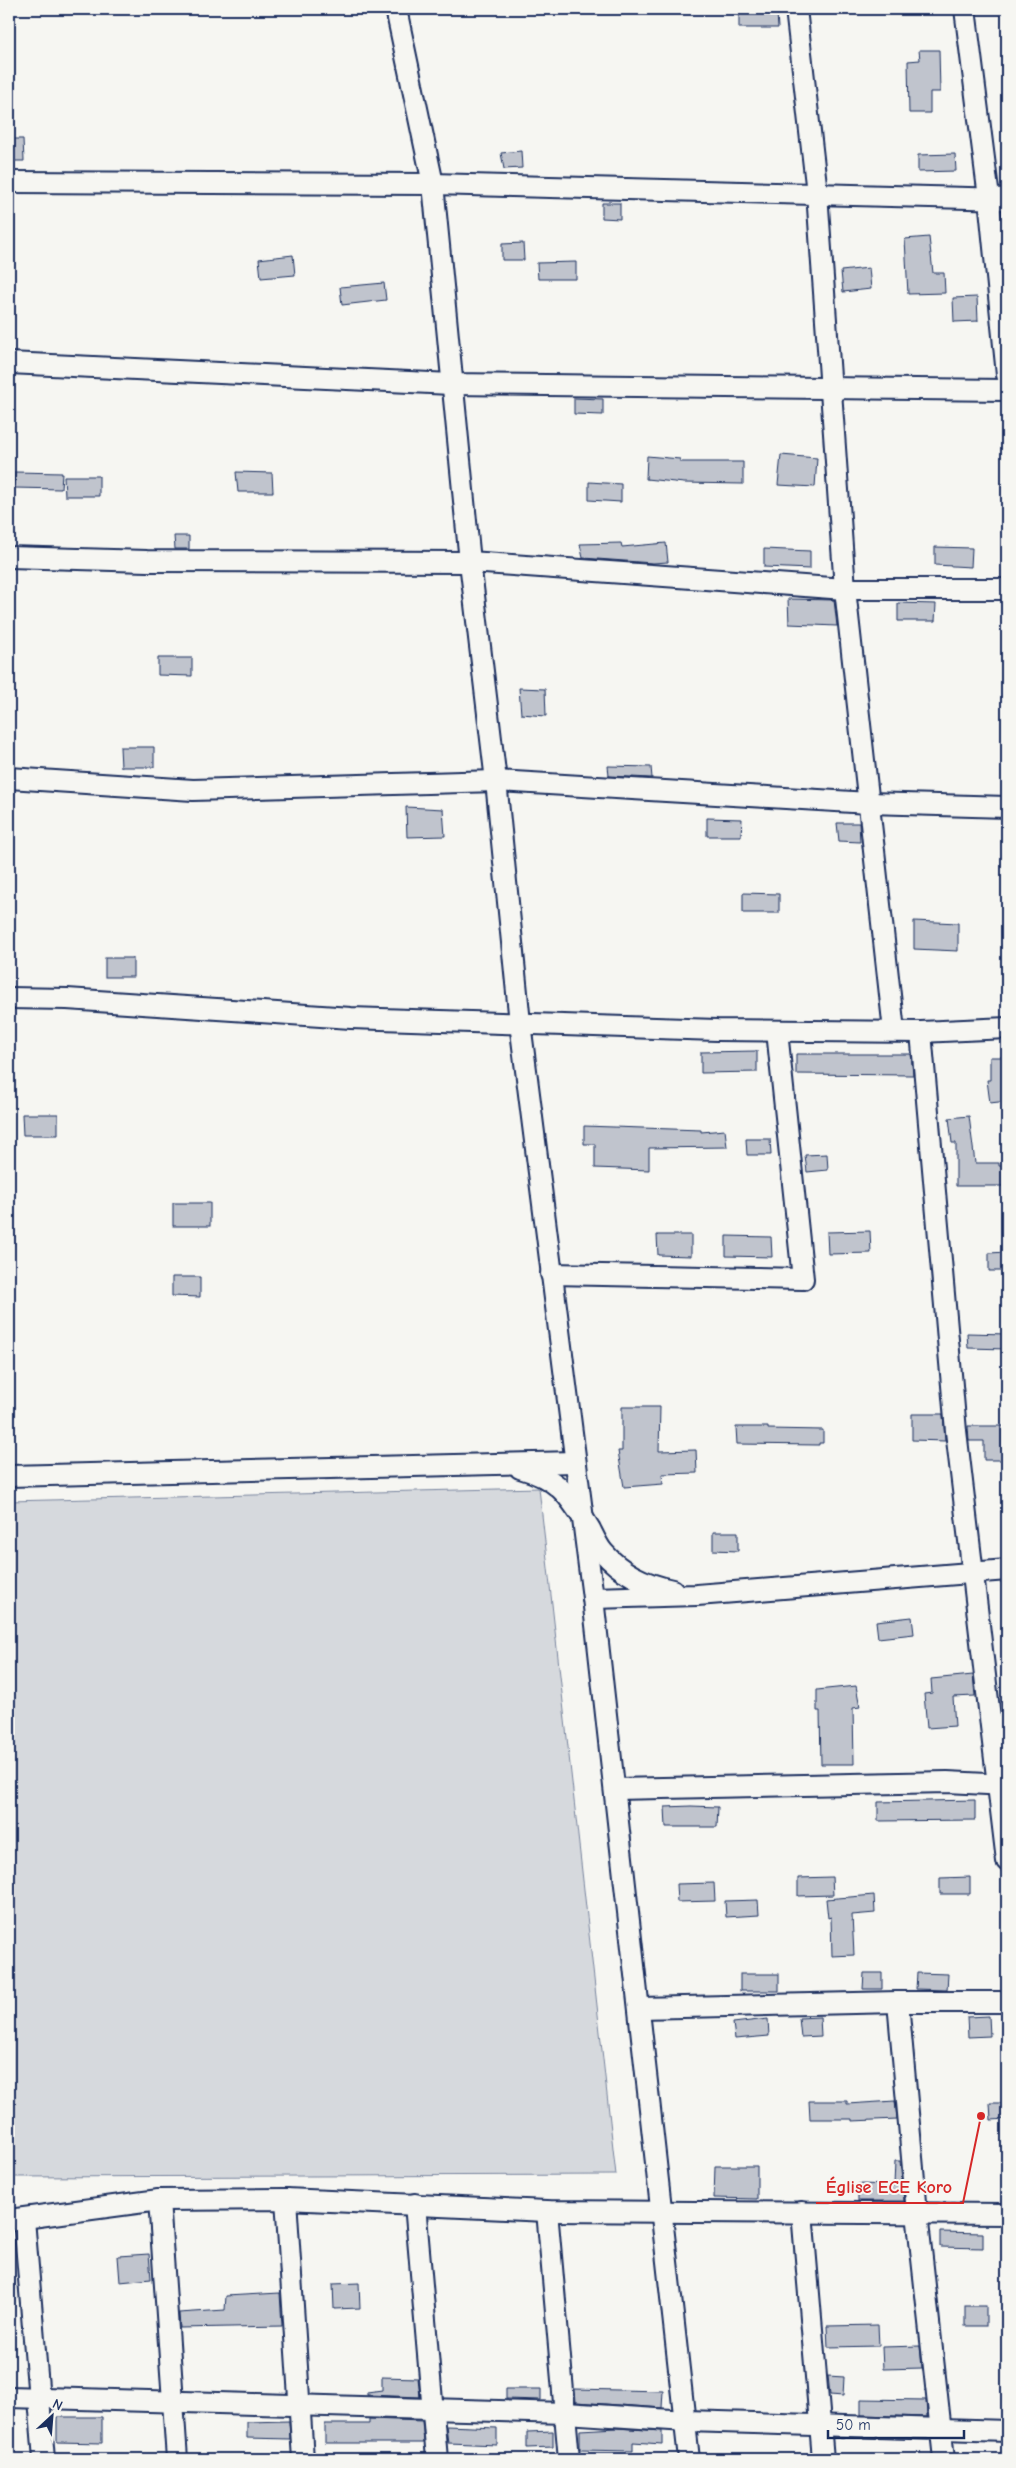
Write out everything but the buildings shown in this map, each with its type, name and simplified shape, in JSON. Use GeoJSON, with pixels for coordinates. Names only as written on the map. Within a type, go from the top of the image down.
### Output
{"type":"FeatureCollection","features":[{"type":"Feature","properties":{"kind":"street"},"geometry":{"type":"LineString","coordinates":[[396,9],[433,184],[451,384],[496,781],[520,1024],[593,1598],[663,2212],[689,2459]]}},
{"type":"Feature","properties":{"kind":"street"},"geometry":{"type":"LineString","coordinates":[[796,9],[817,193],[845,589],[894,1031]]}},
{"type":"Feature","properties":{"kind":"street"},"geometry":{"type":"LineString","coordinates":[[965,9],[998,198],[1007,376]]}},
{"type":"Feature","properties":{"kind":"street"},"geometry":{"type":"LineString","coordinates":[[9,182],[433,184],[998,198]]}},
{"type":"Feature","properties":{"kind":"street"},"geometry":{"type":"LineString","coordinates":[[9,363],[451,384],[1007,390]]}},
{"type":"Feature","properties":{"kind":"street"},"geometry":{"type":"LineString","coordinates":[[9,557],[147,561],[470,562],[845,589],[1007,589]]}},
{"type":"Feature","properties":{"kind":"street"},"geometry":{"type":"LineString","coordinates":[[9,778],[193,790],[496,781],[869,802],[1007,807]]}},
{"type":"Feature","properties":{"kind":"street"},"geometry":{"type":"LineString","coordinates":[[9,998],[351,1018],[520,1024],[777,1031],[921,1032],[1007,1028]]}},
{"type":"Feature","properties":{"kind":"street"},"geometry":{"type":"LineString","coordinates":[[552,1274],[803,1279],[777,1031]]}},
{"type":"Feature","properties":{"kind":"street"},"geometry":{"type":"LineString","coordinates":[[921,1032],[956,1430],[973,1575],[1003,1785],[1007,1861]]}},
{"type":"Feature","properties":{"kind":"street"},"geometry":{"type":"LineString","coordinates":[[9,1476],[575,1462]]}},
{"type":"Feature","properties":{"kind":"street"},"geometry":{"type":"LineString","coordinates":[[504,1464],[538,1473],[556,1483],[583,1519],[603,1552],[628,1574],[657,1587],[698,1596]]}},
{"type":"Feature","properties":{"kind":"street"},"geometry":{"type":"LineString","coordinates":[[593,1598],[698,1596],[973,1575],[1007,1570]]}},
{"type":"Feature","properties":{"kind":"street"},"geometry":{"type":"LineString","coordinates":[[615,1789],[947,1782],[1003,1785]]}},
{"type":"Feature","properties":{"kind":"street"},"geometry":{"type":"LineString","coordinates":[[640,2008],[898,2002],[1007,2002]]}},
{"type":"Feature","properties":{"kind":"street"},"geometry":{"type":"LineString","coordinates":[[898,2002],[917,2213],[944,2459]]}},
{"type":"Feature","properties":{"kind":"street"},"geometry":{"type":"LineString","coordinates":[[44,2459],[39,2397],[16,2220],[159,2200],[286,2199],[547,2211],[1007,2214]]}},
{"type":"Feature","properties":{"kind":"street"},"geometry":{"type":"LineString","coordinates":[[286,2199],[303,2459]]}},
{"type":"Feature","properties":{"kind":"street"},"geometry":{"type":"LineString","coordinates":[[159,2200],[177,2459]]}},
{"type":"Feature","properties":{"kind":"street"},"geometry":{"type":"LineString","coordinates":[[415,2204],[437,2459]]}},
{"type":"Feature","properties":{"kind":"street"},"geometry":{"type":"LineString","coordinates":[[547,2211],[569,2459]]}},
{"type":"Feature","properties":{"kind":"street"},"geometry":{"type":"LineString","coordinates":[[802,2212],[823,2459]]}},
{"type":"Feature","properties":{"kind":"street"},"geometry":{"type":"LineString","coordinates":[[9,2397],[299,2407],[433,2409],[686,2421],[1007,2431]]}},
{"type":"Feature","properties":{"kind":"shaded area"},"geometry":{"type":"Polygon","coordinates":[[[539,1488],[616,2175],[9,2177],[9,1501],[539,1488]]]}},
{"type":"Feature","properties":{"kind":"place","name":"Église ECE Koro"},"geometry":{"type":"Point","coordinates":[981,2116]}}]}
